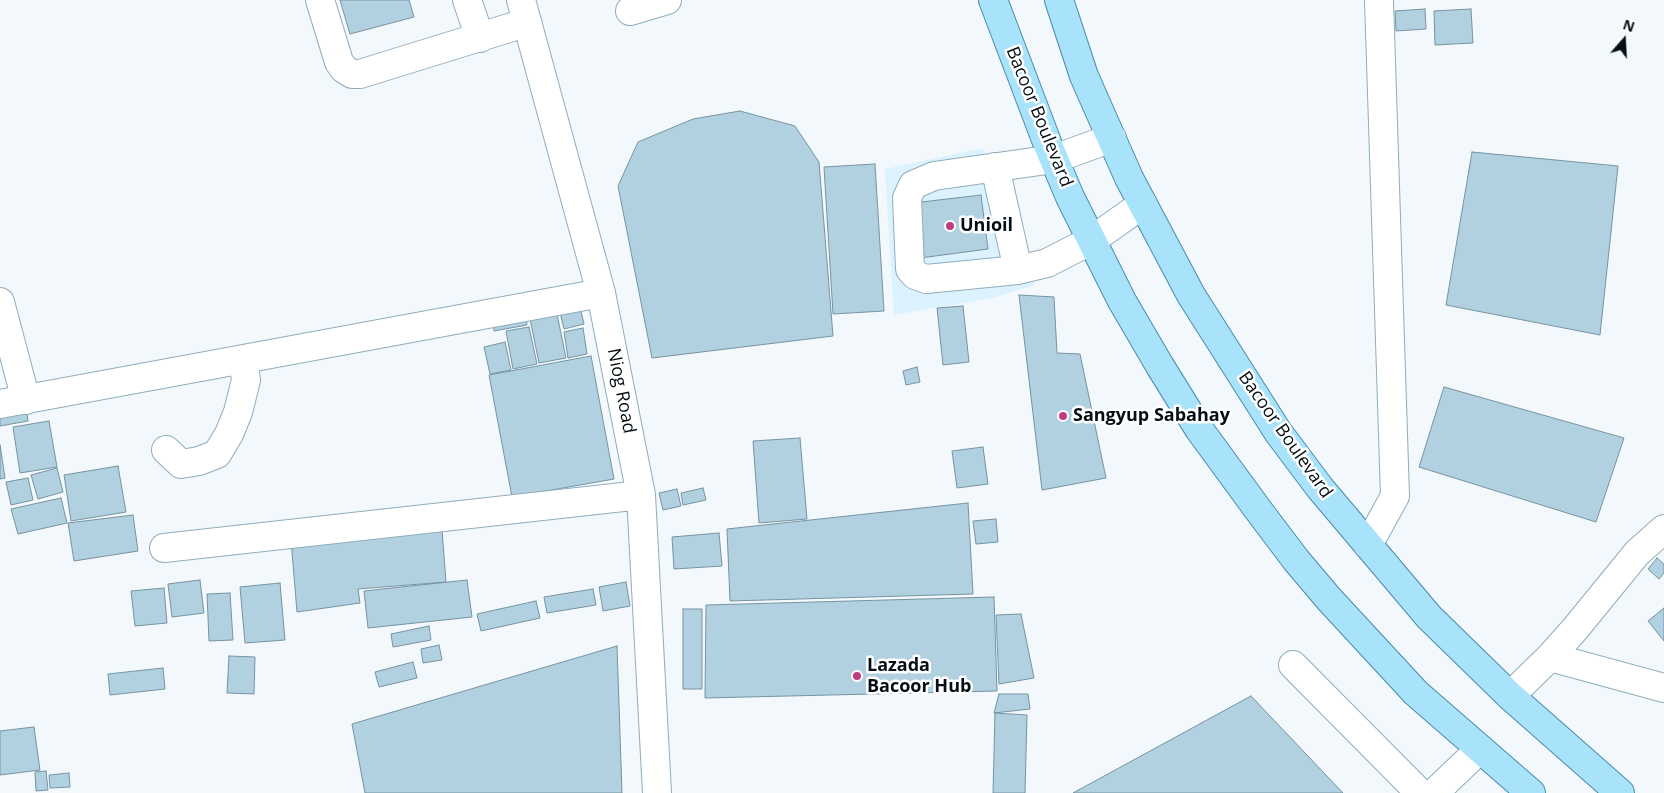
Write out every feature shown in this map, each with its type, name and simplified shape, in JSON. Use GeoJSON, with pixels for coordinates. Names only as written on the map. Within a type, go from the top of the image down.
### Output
{"type":"FeatureCollection","features":[{"type":"Feature","properties":{"kind":"main road","name":"Bacoor Boulevard"},"geometry":{"type":"LineString","coordinates":[[993,0],[1070,197],[1122,301],[1199,429],[1259,512],[1296,560],[1330,599],[1416,693],[1531,793]]}},
{"type":"Feature","properties":{"kind":"main road","name":"Bacoor Boulevard"},"geometry":{"type":"LineString","coordinates":[[1059,0],[1084,76],[1143,204],[1191,294],[1278,432],[1320,488],[1429,617],[1510,696],[1620,793]]}},
{"type":"Feature","properties":{"kind":"street"},"geometry":{"type":"LineString","coordinates":[[320,0],[339,62],[344,70],[352,74],[360,74],[512,27],[525,12]]}},
{"type":"Feature","properties":{"kind":"street"},"geometry":{"type":"LineString","coordinates":[[467,0],[480,38]]}},
{"type":"Feature","properties":{"kind":"street"},"geometry":{"type":"LineString","coordinates":[[630,11],[667,0]]}},
{"type":"Feature","properties":{"kind":"street"},"geometry":{"type":"LineString","coordinates":[[1368,546],[1395,496],[1379,0]]}},
{"type":"Feature","properties":{"kind":"street","name":"Niog Road"},"geometry":{"type":"LineString","coordinates":[[525,12],[602,293],[641,495],[657,793]]}},
{"type":"Feature","properties":{"kind":"street"},"geometry":{"type":"LineString","coordinates":[[1112,138],[1054,159],[934,176],[913,185],[907,198],[910,269],[915,275],[926,279],[1018,270],[1047,263],[1092,240],[1143,204]]}},
{"type":"Feature","properties":{"kind":"street"},"geometry":{"type":"LineString","coordinates":[[995,167],[1018,270]]}},
{"type":"Feature","properties":{"kind":"street"},"geometry":{"type":"LineString","coordinates":[[0,302],[13,402],[602,293]]}},
{"type":"Feature","properties":{"kind":"street"},"geometry":{"type":"LineString","coordinates":[[166,450],[181,464],[199,461],[217,454],[229,434],[238,412],[246,380],[243,359]]}},
{"type":"Feature","properties":{"kind":"street"},"geometry":{"type":"LineString","coordinates":[[164,548],[641,495]]}},
{"type":"Feature","properties":{"kind":"street"},"geometry":{"type":"LineString","coordinates":[[1510,696],[1550,657],[1575,629],[1637,552],[1664,529]]}},
{"type":"Feature","properties":{"kind":"street"},"geometry":{"type":"LineString","coordinates":[[1550,657],[1664,688]]}},
{"type":"Feature","properties":{"kind":"street"},"geometry":{"type":"LineString","coordinates":[[1293,665],[1420,793]]}},
{"type":"Feature","properties":{"kind":"street"},"geometry":{"type":"LineString","coordinates":[[1434,793],[1480,749]]}},
{"type":"Feature","properties":{"kind":"shaded area"},"geometry":{"type":"Polygon","coordinates":[[[983,148],[1035,285],[993,298],[894,315],[885,169],[983,148]]]}},
{"type":"Feature","properties":{"kind":"building"},"geometry":{"type":"Polygon","coordinates":[[[340,0],[409,0],[414,17],[350,34],[340,0]]]}},
{"type":"Feature","properties":{"kind":"building"},"geometry":{"type":"Polygon","coordinates":[[[1425,9],[1426,29],[1396,31],[1395,11],[1425,9]]]}},
{"type":"Feature","properties":{"kind":"building"},"geometry":{"type":"Polygon","coordinates":[[[1471,9],[1473,43],[1435,45],[1434,11],[1471,9]]]}},
{"type":"Feature","properties":{"kind":"building"},"geometry":{"type":"Polygon","coordinates":[[[740,111],[795,126],[819,162],[833,336],[652,358],[618,186],[638,142],[693,119],[740,111]]]}},
{"type":"Feature","properties":{"kind":"building"},"geometry":{"type":"Polygon","coordinates":[[[1472,152],[1618,166],[1600,335],[1446,305],[1472,152]]]}},
{"type":"Feature","properties":{"kind":"building"},"geometry":{"type":"Polygon","coordinates":[[[875,164],[884,311],[833,314],[824,167],[875,164]]]}},
{"type":"Feature","properties":{"kind":"building","name":"Unioil"},"geometry":{"type":"Polygon","coordinates":[[[981,195],[988,249],[920,258],[913,203],[981,195]]]}},
{"type":"Feature","properties":{"kind":"building","name":"Sangyup Sabahay"},"geometry":{"type":"Polygon","coordinates":[[[1019,295],[1054,297],[1057,353],[1080,354],[1106,478],[1042,490],[1019,295]]]}},
{"type":"Feature","properties":{"kind":"building"},"geometry":{"type":"Polygon","coordinates":[[[579,303],[584,324],[564,329],[559,308],[579,303]]]}},
{"type":"Feature","properties":{"kind":"building"},"geometry":{"type":"Polygon","coordinates":[[[963,306],[969,362],[943,365],[937,308],[963,306]]]}},
{"type":"Feature","properties":{"kind":"building"},"geometry":{"type":"Polygon","coordinates":[[[556,309],[566,358],[539,363],[529,314],[556,309]]]}},
{"type":"Feature","properties":{"kind":"building"},"geometry":{"type":"Polygon","coordinates":[[[526,316],[527,325],[494,331],[493,322],[526,316]]]}},
{"type":"Feature","properties":{"kind":"building"},"geometry":{"type":"Polygon","coordinates":[[[529,327],[537,364],[513,369],[506,331],[529,327]]]}},
{"type":"Feature","properties":{"kind":"building"},"geometry":{"type":"Polygon","coordinates":[[[583,328],[587,354],[568,358],[564,332],[583,328]]]}},
{"type":"Feature","properties":{"kind":"building"},"geometry":{"type":"Polygon","coordinates":[[[505,342],[511,370],[490,374],[484,347],[505,342]]]}},
{"type":"Feature","properties":{"kind":"building"},"geometry":{"type":"Polygon","coordinates":[[[591,356],[614,479],[512,497],[489,375],[591,356]]]}},
{"type":"Feature","properties":{"kind":"building"},"geometry":{"type":"Polygon","coordinates":[[[917,367],[920,382],[906,385],[903,371],[917,367]]]}},
{"type":"Feature","properties":{"kind":"building"},"geometry":{"type":"Polygon","coordinates":[[[1444,387],[1624,438],[1596,522],[1419,467],[1444,387]]]}},
{"type":"Feature","properties":{"kind":"building"},"geometry":{"type":"Polygon","coordinates":[[[26,407],[28,421],[0,426],[0,412],[26,407]]]}},
{"type":"Feature","properties":{"kind":"building"},"geometry":{"type":"Polygon","coordinates":[[[49,421],[57,467],[20,473],[13,427],[49,421]]]}},
{"type":"Feature","properties":{"kind":"building"},"geometry":{"type":"Polygon","coordinates":[[[800,438],[807,519],[759,523],[753,441],[800,438]]]}},
{"type":"Feature","properties":{"kind":"building"},"geometry":{"type":"Polygon","coordinates":[[[0,445],[5,478],[0,479],[0,445]]]}},
{"type":"Feature","properties":{"kind":"building"},"geometry":{"type":"Polygon","coordinates":[[[983,447],[988,484],[957,488],[952,451],[983,447]]]}},
{"type":"Feature","properties":{"kind":"building"},"geometry":{"type":"Polygon","coordinates":[[[118,466],[126,512],[71,521],[64,475],[118,466]]]}},
{"type":"Feature","properties":{"kind":"building"},"geometry":{"type":"Polygon","coordinates":[[[57,468],[63,492],[38,499],[31,475],[57,468]]]}},
{"type":"Feature","properties":{"kind":"building"},"geometry":{"type":"Polygon","coordinates":[[[28,478],[33,500],[11,505],[6,482],[28,478]]]}},
{"type":"Feature","properties":{"kind":"building"},"geometry":{"type":"Polygon","coordinates":[[[703,488],[706,500],[683,505],[681,493],[703,488]]]}},
{"type":"Feature","properties":{"kind":"building"},"geometry":{"type":"Polygon","coordinates":[[[677,489],[681,506],[663,510],[659,493],[677,489]]]}},
{"type":"Feature","properties":{"kind":"building"},"geometry":{"type":"Polygon","coordinates":[[[61,498],[67,523],[18,534],[11,509],[61,498]]]}},
{"type":"Feature","properties":{"kind":"building"},"geometry":{"type":"Polygon","coordinates":[[[968,503],[973,594],[730,601],[727,529],[968,503]]]}},
{"type":"Feature","properties":{"kind":"building"},"geometry":{"type":"Polygon","coordinates":[[[133,515],[138,551],[74,561],[68,523],[133,515]]]}},
{"type":"Feature","properties":{"kind":"building"},"geometry":{"type":"Polygon","coordinates":[[[996,519],[998,542],[976,544],[973,521],[996,519]]]}},
{"type":"Feature","properties":{"kind":"building"},"geometry":{"type":"Polygon","coordinates":[[[442,530],[446,582],[358,589],[360,603],[297,612],[291,540],[442,530]]]}},
{"type":"Feature","properties":{"kind":"building"},"geometry":{"type":"Polygon","coordinates":[[[719,533],[722,566],[674,569],[672,537],[719,533]]]}},
{"type":"Feature","properties":{"kind":"building"},"geometry":{"type":"Polygon","coordinates":[[[1657,558],[1664,564],[1664,573],[1659,579],[1648,569],[1657,558]]]}},
{"type":"Feature","properties":{"kind":"building"},"geometry":{"type":"Polygon","coordinates":[[[200,580],[204,613],[172,617],[168,584],[200,580]]]}},
{"type":"Feature","properties":{"kind":"building"},"geometry":{"type":"Polygon","coordinates":[[[467,580],[472,617],[368,628],[364,591],[467,580]]]}},
{"type":"Feature","properties":{"kind":"building"},"geometry":{"type":"Polygon","coordinates":[[[626,582],[630,606],[603,611],[599,587],[626,582]]]}},
{"type":"Feature","properties":{"kind":"building"},"geometry":{"type":"Polygon","coordinates":[[[280,583],[285,640],[245,643],[240,587],[280,583]]]}},
{"type":"Feature","properties":{"kind":"building"},"geometry":{"type":"Polygon","coordinates":[[[164,588],[167,623],[135,626],[131,591],[164,588]]]}},
{"type":"Feature","properties":{"kind":"building"},"geometry":{"type":"Polygon","coordinates":[[[593,589],[596,605],[547,613],[544,597],[593,589]]]}},
{"type":"Feature","properties":{"kind":"building"},"geometry":{"type":"Polygon","coordinates":[[[230,593],[233,640],[209,641],[207,594],[230,593]]]}},
{"type":"Feature","properties":{"kind":"building"},"geometry":{"type":"Polygon","coordinates":[[[994,597],[997,691],[705,698],[706,605],[994,597]]]}},
{"type":"Feature","properties":{"kind":"building"},"geometry":{"type":"Polygon","coordinates":[[[536,601],[540,618],[481,631],[477,614],[536,601]]]}},
{"type":"Feature","properties":{"kind":"building"},"geometry":{"type":"Polygon","coordinates":[[[1664,608],[1664,641],[1648,621],[1664,608]]]}},
{"type":"Feature","properties":{"kind":"building"},"geometry":{"type":"Polygon","coordinates":[[[683,609],[702,609],[702,689],[683,689],[683,609]]]}},
{"type":"Feature","properties":{"kind":"building"},"geometry":{"type":"Polygon","coordinates":[[[1021,614],[1034,678],[999,684],[996,615],[1021,614]]]}},
{"type":"Feature","properties":{"kind":"building"},"geometry":{"type":"Polygon","coordinates":[[[429,626],[431,640],[393,647],[391,634],[429,626]]]}},
{"type":"Feature","properties":{"kind":"building"},"geometry":{"type":"Polygon","coordinates":[[[439,645],[442,660],[423,663],[421,649],[439,645]]]}},
{"type":"Feature","properties":{"kind":"building"},"geometry":{"type":"Polygon","coordinates":[[[617,646],[622,793],[365,793],[352,724],[617,646]]]}},
{"type":"Feature","properties":{"kind":"building"},"geometry":{"type":"Polygon","coordinates":[[[229,656],[255,657],[254,694],[227,693],[229,656]]]}},
{"type":"Feature","properties":{"kind":"building"},"geometry":{"type":"Polygon","coordinates":[[[413,662],[417,678],[379,687],[375,672],[413,662]]]}},
{"type":"Feature","properties":{"kind":"building"},"geometry":{"type":"Polygon","coordinates":[[[163,668],[165,689],[110,695],[108,674],[163,668]]]}},
{"type":"Feature","properties":{"kind":"building"},"geometry":{"type":"Polygon","coordinates":[[[999,694],[1028,694],[1030,709],[994,713],[999,694]]]}},
{"type":"Feature","properties":{"kind":"building"},"geometry":{"type":"Polygon","coordinates":[[[1251,696],[1343,793],[1073,793],[1251,696]]]}},
{"type":"Feature","properties":{"kind":"building"},"geometry":{"type":"Polygon","coordinates":[[[995,713],[1027,715],[1025,793],[993,793],[995,713]]]}},
{"type":"Feature","properties":{"kind":"building"},"geometry":{"type":"Polygon","coordinates":[[[34,727],[40,770],[0,775],[0,731],[34,727]]]}},
{"type":"Feature","properties":{"kind":"building"},"geometry":{"type":"Polygon","coordinates":[[[46,771],[48,790],[36,791],[35,772],[46,771]]]}},
{"type":"Feature","properties":{"kind":"building"},"geometry":{"type":"Polygon","coordinates":[[[69,773],[70,787],[50,788],[49,775],[69,773]]]}},
{"type":"Feature","properties":{"kind":"place","name":"Unioil"},"geometry":{"type":"Point","coordinates":[950,226]}},
{"type":"Feature","properties":{"kind":"place","name":"Sangyup Sabahay"},"geometry":{"type":"Point","coordinates":[1063,416]}},
{"type":"Feature","properties":{"kind":"place","name":"Lazada Bacoor Hub"},"geometry":{"type":"Point","coordinates":[857,676]}}]}
